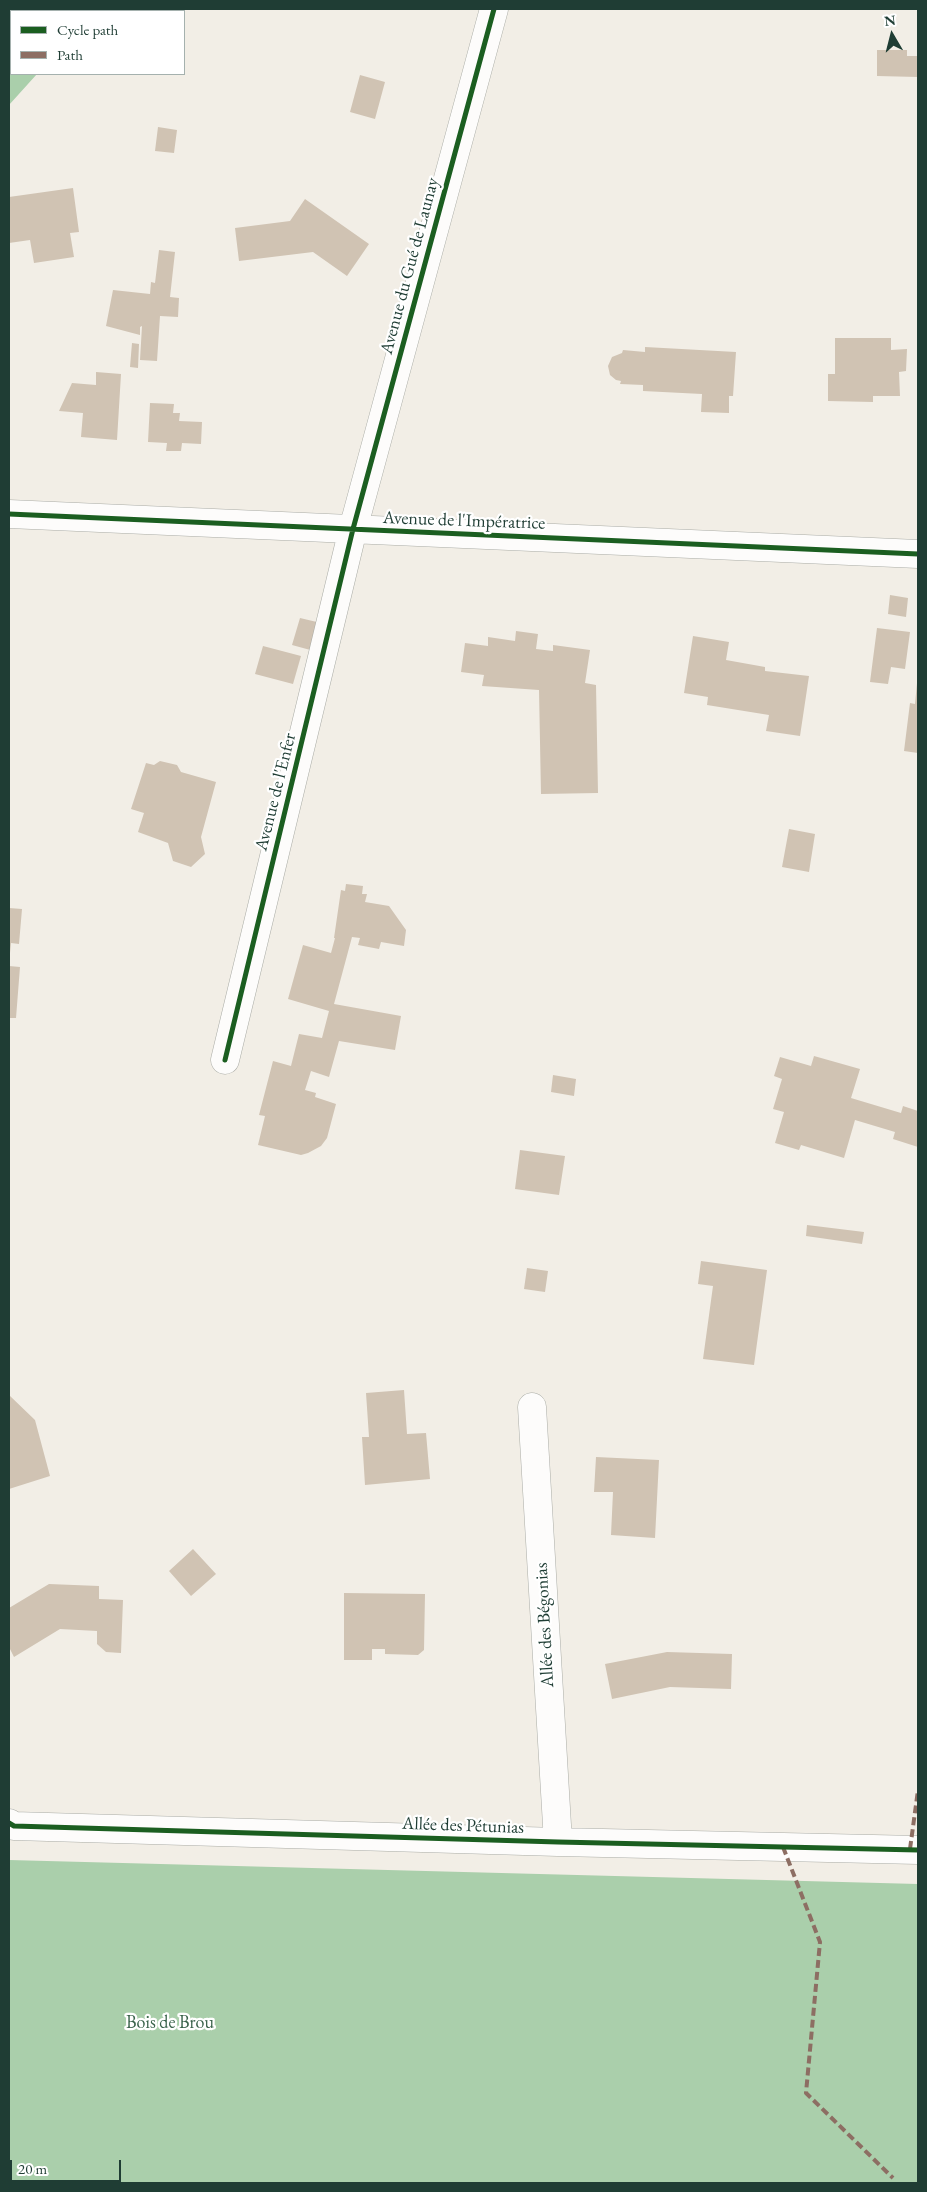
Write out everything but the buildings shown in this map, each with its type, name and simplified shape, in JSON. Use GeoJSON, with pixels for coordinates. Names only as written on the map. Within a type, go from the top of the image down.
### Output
{"type":"FeatureCollection","features":[{"type":"Feature","properties":{"kind":"street","name":"Avenue du Gué de Launay"},"geometry":{"type":"LineString","coordinates":[[353,530],[494,9]]}},
{"type":"Feature","properties":{"kind":"street","name":"Avenue de l'Impératrice"},"geometry":{"type":"LineString","coordinates":[[9,514],[918,554]]}},
{"type":"Feature","properties":{"kind":"street","name":"Avenue de l'Enfer"},"geometry":{"type":"LineString","coordinates":[[224,1060],[353,530]]}},
{"type":"Feature","properties":{"kind":"street","name":"Allée des Bégonias"},"geometry":{"type":"LineString","coordinates":[[532,1407],[558,1842]]}},
{"type":"Feature","properties":{"kind":"street","name":"Allée des Pétunias"},"geometry":{"type":"LineString","coordinates":[[9,1822],[14,1826],[558,1842],[918,1850]]}},
{"type":"Feature","properties":{"kind":"green space"},"geometry":{"type":"Polygon","coordinates":[[[9,9],[97,9],[10,10],[10,75],[36,75],[9,105],[9,9]]]}},
{"type":"Feature","properties":{"kind":"green space","name":"Bois de Brou"},"geometry":{"type":"Polygon","coordinates":[[[9,1860],[918,1884],[918,2183],[9,2183],[9,1860]]]}},
{"type":"Feature","properties":{"kind":"marked path"},"geometry":{"type":"LineString","coordinates":[[910,1849],[918,1790]]}},
{"type":"Feature","properties":{"kind":"marked path"},"geometry":{"type":"LineString","coordinates":[[783,1847],[820,1942],[806,2093],[893,2178]]}},
{"type":"Feature","properties":{"kind":"cycle path"},"geometry":{"type":"LineString","coordinates":[[225,1060],[353,529],[494,9]]}},
{"type":"Feature","properties":{"kind":"cycle path"},"geometry":{"type":"LineString","coordinates":[[9,514],[918,554]]}},
{"type":"Feature","properties":{"kind":"cycle path"},"geometry":{"type":"LineString","coordinates":[[9,1823],[14,1826],[558,1842],[918,1850]]}}]}
